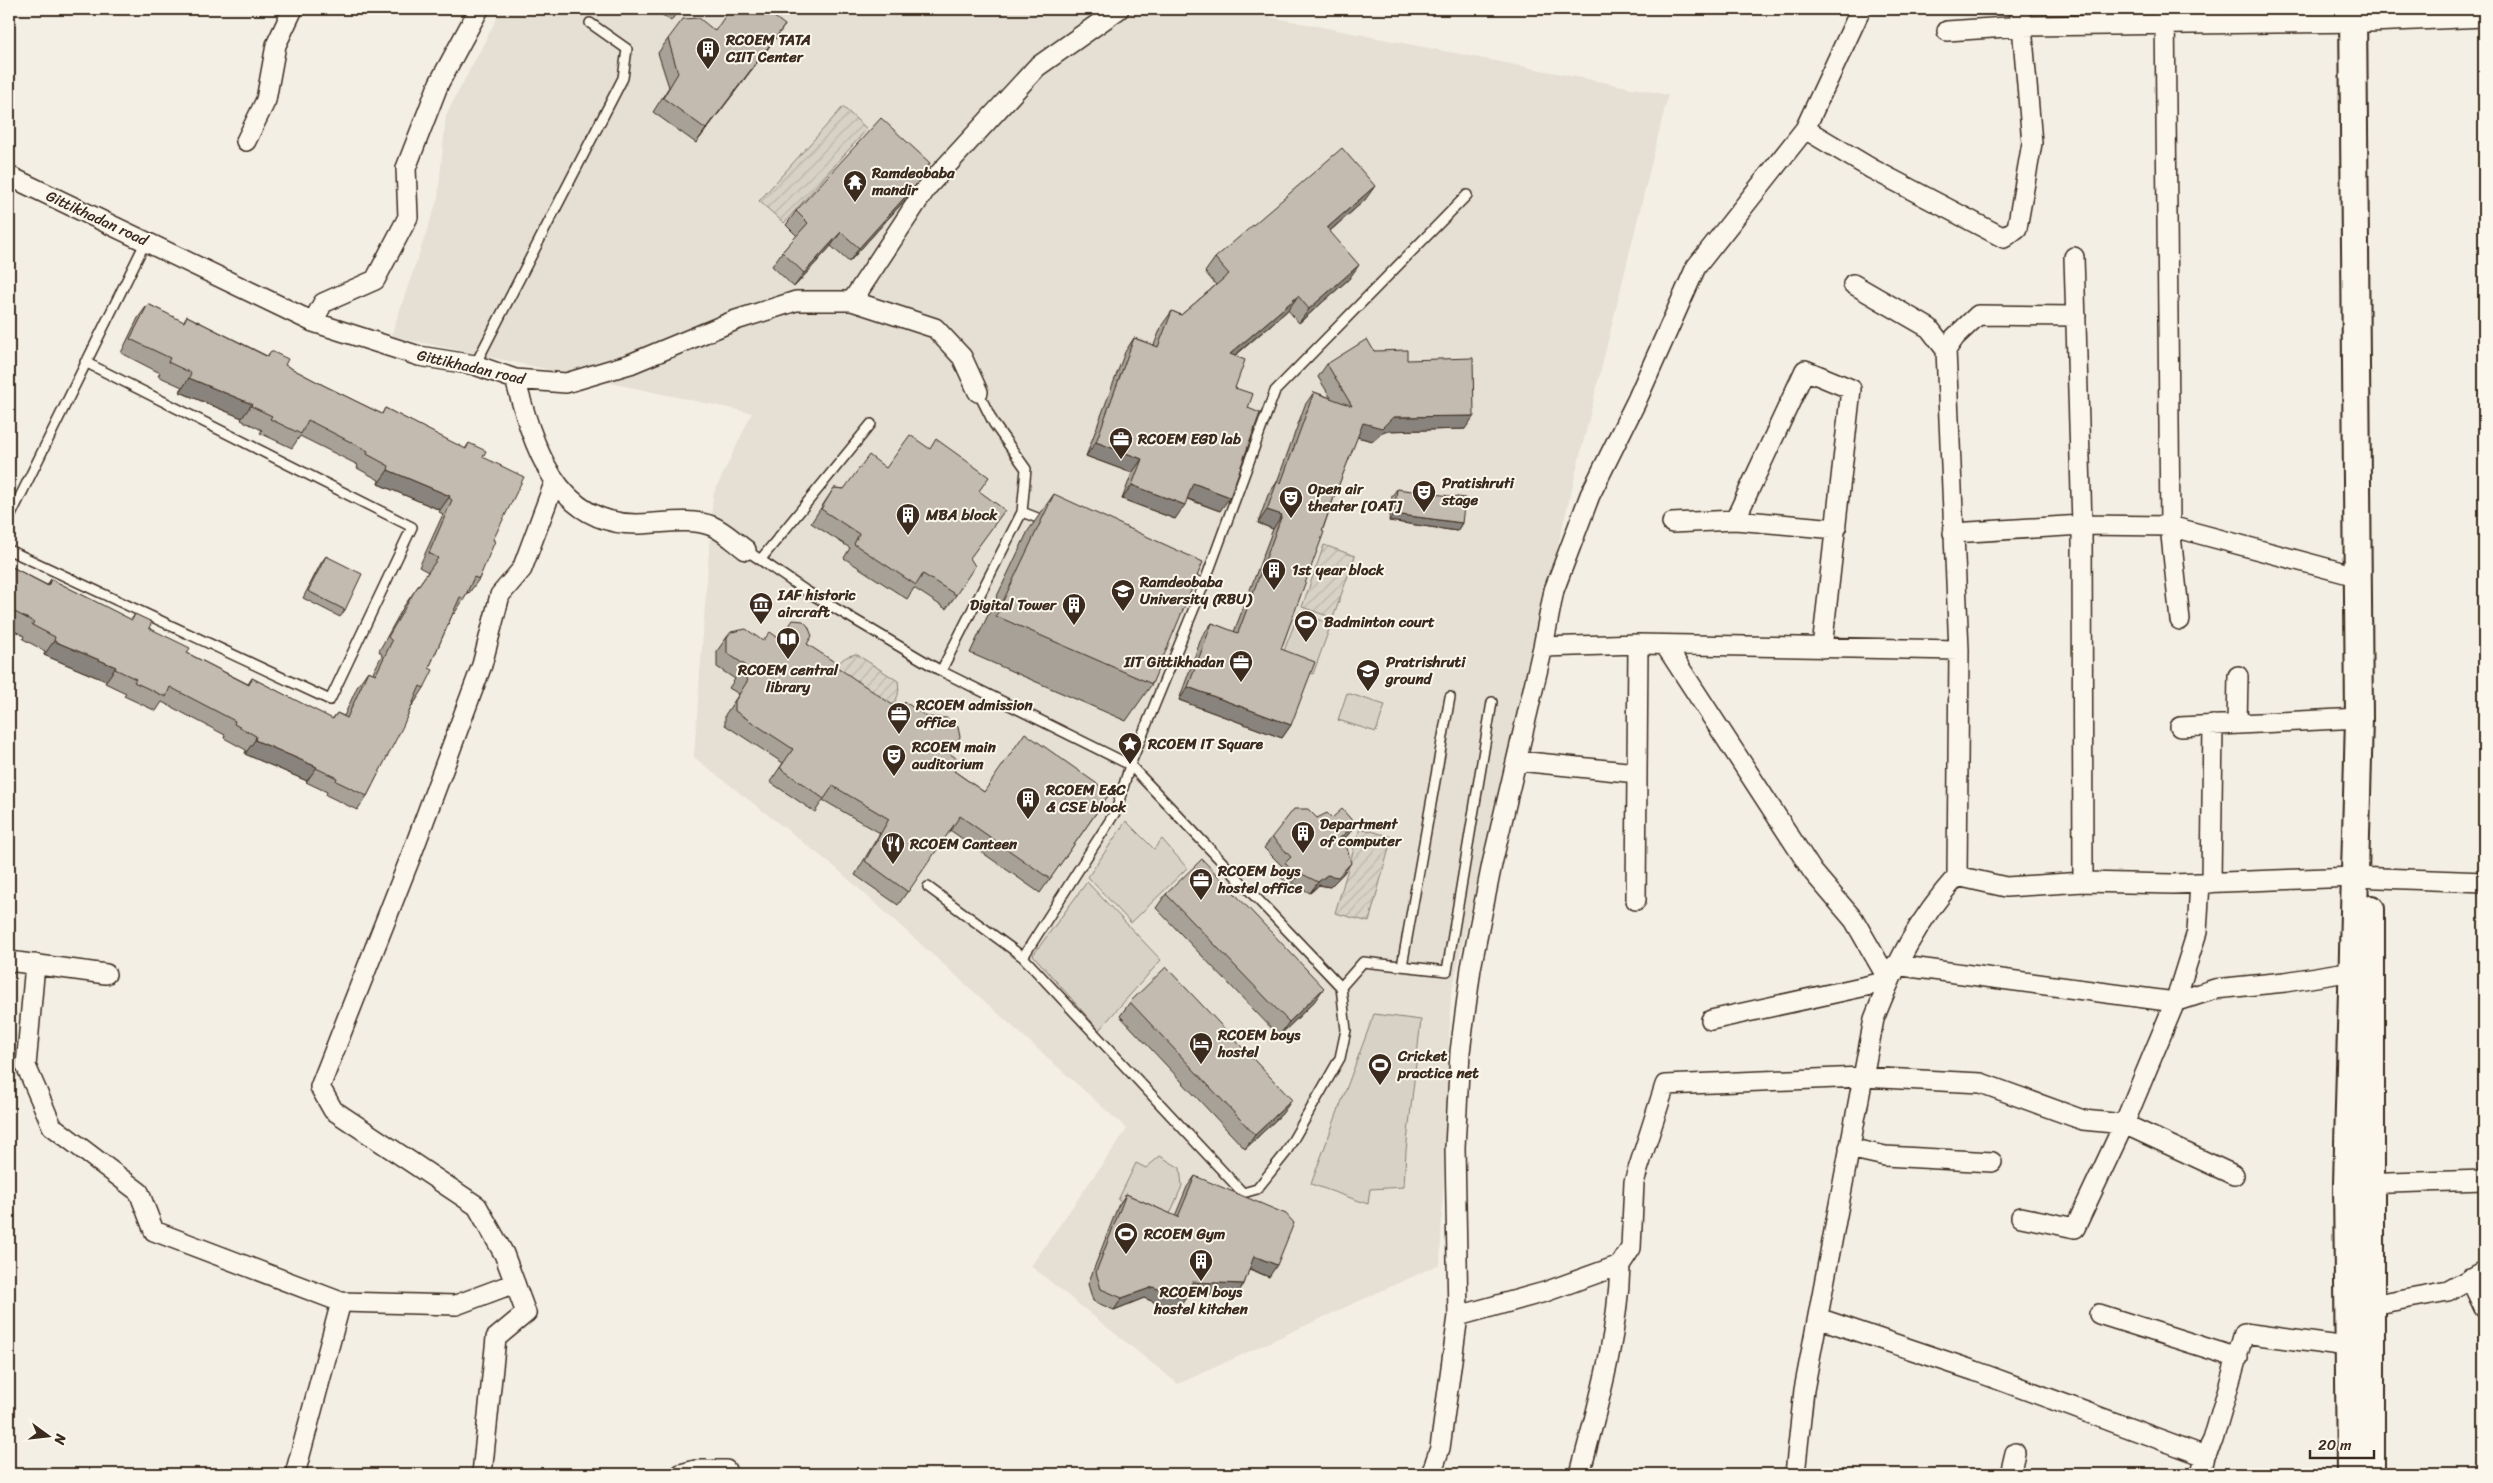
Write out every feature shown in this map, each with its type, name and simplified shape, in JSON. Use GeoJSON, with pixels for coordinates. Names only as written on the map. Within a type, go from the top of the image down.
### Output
{"type":"FeatureCollection","features":[{"type":"Feature","properties":{"kind":"street"},"geometry":{"type":"LineString","coordinates":[[246,141],[266,100],[276,45],[294,9]]}},
{"type":"Feature","properties":{"kind":"street"},"geometry":{"type":"LineString","coordinates":[[313,322],[323,302],[375,280],[408,218],[406,168],[439,83],[479,9]]}},
{"type":"Feature","properties":{"kind":"street"},"geometry":{"type":"LineString","coordinates":[[852,301],[927,187],[1037,67],[1118,9]]}},
{"type":"Feature","properties":{"kind":"street"},"geometry":{"type":"LineString","coordinates":[[1431,1474],[1440,1448],[1458,1316],[1455,1147],[1460,1052],[1471,968],[1492,864],[1518,761],[1554,590],[1590,495],[1636,402],[1696,267],[1804,129],[1861,9]]}},
{"type":"Feature","properties":{"kind":"street"},"geometry":{"type":"LineString","coordinates":[[2350,1474],[2348,1347],[2358,1307],[2372,1184],[2356,576],[2361,15]]}},
{"type":"Feature","properties":{"kind":"street"},"geometry":{"type":"LineString","coordinates":[[2361,15],[2363,877],[2353,970],[2347,1184],[2371,1474]]}},
{"type":"Feature","properties":{"kind":"street"},"geometry":{"type":"LineString","coordinates":[[1946,31],[2021,17],[2361,15],[2484,17]]}},
{"type":"Feature","properties":{"kind":"street"},"geometry":{"type":"LineString","coordinates":[[2165,16],[2170,526],[2180,620]]}},
{"type":"Feature","properties":{"kind":"street"},"geometry":{"type":"LineString","coordinates":[[1804,129],[1872,170],[2004,238],[2017,228],[2032,143],[2021,17]]}},
{"type":"Feature","properties":{"kind":"street","name":"Gittikhadan road"},"geometry":{"type":"LineString","coordinates":[[9,176],[313,322],[420,356],[475,365],[515,379],[566,383],[630,364],[736,320],[796,301],[852,301],[935,328],[962,357],[978,392]]}},
{"type":"Feature","properties":{"kind":"street"},"geometry":{"type":"LineString","coordinates":[[2074,257],[2082,525],[2083,882]]}},
{"type":"Feature","properties":{"kind":"street"},"geometry":{"type":"LineString","coordinates":[[1795,1474],[1804,1390],[1874,1019],[1892,973],[1933,903],[1957,876],[1960,650],[1953,533],[1946,350],[1929,328],[1853,284]]}},
{"type":"Feature","properties":{"kind":"street"},"geometry":{"type":"LineString","coordinates":[[1946,350],[1955,337],[1978,315],[2076,316]]}},
{"type":"Feature","properties":{"kind":"street"},"geometry":{"type":"LineString","coordinates":[[1735,520],[1805,370],[1851,389],[1822,648]]}},
{"type":"Feature","properties":{"kind":"street"},"geometry":{"type":"LineString","coordinates":[[515,379],[529,428],[555,481],[576,505],[601,520],[634,524],[696,523],[711,526],[754,555]]}},
{"type":"Feature","properties":{"kind":"street"},"geometry":{"type":"LineString","coordinates":[[482,1474],[496,1338],[526,1313],[504,1254],[477,1206],[333,1110],[320,1087],[411,856],[482,665],[500,595],[522,568],[555,481]]}},
{"type":"Feature","properties":{"kind":"street"},"geometry":{"type":"LineString","coordinates":[[1672,523],[1735,520],[1836,529]]}},
{"type":"Feature","properties":{"kind":"street"},"geometry":{"type":"LineString","coordinates":[[1953,533],[2082,525],[2170,526],[2356,576]]}},
{"type":"Feature","properties":{"kind":"street"},"geometry":{"type":"LineString","coordinates":[[1543,647],[1638,644],[1960,650]]}},
{"type":"Feature","properties":{"kind":"street"},"geometry":{"type":"LineString","coordinates":[[1636,900],[1638,644]]}},
{"type":"Feature","properties":{"kind":"street"},"geometry":{"type":"LineString","coordinates":[[1666,645],[1813,872],[1854,920],[1892,973]]}},
{"type":"Feature","properties":{"kind":"street"},"geometry":{"type":"LineString","coordinates":[[2237,724],[2238,676]]}},
{"type":"Feature","properties":{"kind":"street"},"geometry":{"type":"LineString","coordinates":[[2180,726],[2359,718]]}},
{"type":"Feature","properties":{"kind":"street"},"geometry":{"type":"LineString","coordinates":[[2021,1216],[2075,1228],[2124,1124],[2175,1002],[2197,932],[2205,883],[2213,725]]}},
{"type":"Feature","properties":{"kind":"street"},"geometry":{"type":"LineString","coordinates":[[1518,761],[1638,773]]}},
{"type":"Feature","properties":{"kind":"street"},"geometry":{"type":"LineString","coordinates":[[1957,876],[2006,887],[2083,882],[2205,883],[2363,877],[2484,882]]}},
{"type":"Feature","properties":{"kind":"street"},"geometry":{"type":"LineString","coordinates":[[9,961],[106,974]]}},
{"type":"Feature","properties":{"kind":"street"},"geometry":{"type":"LineString","coordinates":[[35,964],[26,1066],[52,1126],[139,1192],[154,1231],[341,1302],[456,1305],[515,1283]]}},
{"type":"Feature","properties":{"kind":"street"},"geometry":{"type":"LineString","coordinates":[[1710,1020],[1892,973],[2175,1002],[2215,990],[2285,982],[2353,970]]}},
{"type":"Feature","properties":{"kind":"street"},"geometry":{"type":"LineString","coordinates":[[1580,1474],[1600,1399],[1619,1305],[1620,1265],[1631,1248],[1634,1182],[1665,1086],[1862,1077],[1980,1083],[2083,1120],[2124,1124],[2234,1175]]}},
{"type":"Feature","properties":{"kind":"street"},"geometry":{"type":"LineString","coordinates":[[1849,1148],[1885,1156],[1992,1162]]}},
{"type":"Feature","properties":{"kind":"street"},"geometry":{"type":"LineString","coordinates":[[2347,1184],[2484,1180]]}},
{"type":"Feature","properties":{"kind":"street"},"geometry":{"type":"LineString","coordinates":[[1458,1316],[1545,1292],[1620,1265]]}},
{"type":"Feature","properties":{"kind":"street"},"geometry":{"type":"LineString","coordinates":[[2358,1307],[2448,1292],[2477,1274],[2484,1308]]}},
{"type":"Feature","properties":{"kind":"street"},"geometry":{"type":"LineString","coordinates":[[295,1474],[341,1302]]}},
{"type":"Feature","properties":{"kind":"street"},"geometry":{"type":"LineString","coordinates":[[2099,1314],[2238,1358]]}},
{"type":"Feature","properties":{"kind":"street"},"geometry":{"type":"LineString","coordinates":[[1818,1318],[1975,1371],[2203,1465],[2213,1440],[2244,1333],[2348,1347]]}},
{"type":"Feature","properties":{"kind":"street"},"geometry":{"type":"LineString","coordinates":[[2010,1474],[2015,1453]]}},
{"type":"Feature","properties":{"kind":"street"},"geometry":{"type":"LineString","coordinates":[[681,1474],[696,1470],[727,1473]]}},
{"type":"Feature","properties":{"kind":"lane"},"geometry":{"type":"LineString","coordinates":[[475,365],[623,78],[628,49],[590,23]]}},
{"type":"Feature","properties":{"kind":"lane"},"geometry":{"type":"LineString","coordinates":[[1023,957],[1116,811],[1130,765],[1204,584],[1275,391],[1467,195]]}},
{"type":"Feature","properties":{"kind":"lane"},"geometry":{"type":"LineString","coordinates":[[9,520],[146,241]]}},
{"type":"Feature","properties":{"kind":"lane"},"geometry":{"type":"LineString","coordinates":[[9,550],[330,700],[412,527],[85,362]]}},
{"type":"Feature","properties":{"kind":"lane"},"geometry":{"type":"LineString","coordinates":[[941,671],[1022,512],[1026,469],[994,424],[978,392]]}},
{"type":"Feature","properties":{"kind":"lane"},"geometry":{"type":"LineString","coordinates":[[870,424],[754,555],[806,591],[941,671],[1130,765],[1341,987],[1346,1030],[1340,1058],[1285,1154],[1258,1189],[1243,1193],[1023,957],[928,887]]}},
{"type":"Feature","properties":{"kind":"lane"},"geometry":{"type":"LineString","coordinates":[[1022,512],[1058,526]]}},
{"type":"Feature","properties":{"kind":"lane"},"geometry":{"type":"LineString","coordinates":[[1176,573],[1204,584]]}},
{"type":"Feature","properties":{"kind":"lane"},"geometry":{"type":"LineString","coordinates":[[1402,966],[1450,697]]}},
{"type":"Feature","properties":{"kind":"lane"},"geometry":{"type":"LineString","coordinates":[[1341,987],[1363,962],[1447,971],[1492,702]]}},
{"type":"Feature","properties":{"kind":"shaded area","name":"Ramdeobaba University (RBU)"},"geometry":{"type":"Polygon","coordinates":[[[502,9],[1229,9],[1668,95],[1513,730],[1451,994],[1440,1264],[1178,1384],[1031,1266],[1127,1129],[836,868],[694,757],[713,495],[752,413],[391,336],[438,198],[446,115],[502,9]]]}},
{"type":"Feature","properties":{"kind":"shaded area"},"geometry":{"type":"Polygon","coordinates":[[[843,107],[867,129],[784,223],[759,201],[843,107]]]}},
{"type":"Feature","properties":{"kind":"shaded area"},"geometry":{"type":"Polygon","coordinates":[[[1324,545],[1355,556],[1333,618],[1302,607],[1324,545]]]}},
{"type":"Feature","properties":{"kind":"shaded area","name":"Badminton court"},"geometry":{"type":"Polygon","coordinates":[[[1299,612],[1331,624],[1313,674],[1280,661],[1299,612]]]}},
{"type":"Feature","properties":{"kind":"shaded area"},"geometry":{"type":"Polygon","coordinates":[[[856,654],[898,681],[898,696],[890,707],[836,671],[843,659],[856,654]]]}},
{"type":"Feature","properties":{"kind":"shaded area"},"geometry":{"type":"Polygon","coordinates":[[[1347,693],[1385,705],[1376,732],[1338,720],[1347,693]]]}},
{"type":"Feature","properties":{"kind":"shaded area"},"geometry":{"type":"Polygon","coordinates":[[[1126,821],[1154,849],[1162,839],[1187,868],[1131,923],[1088,877],[1126,821]]]}},
{"type":"Feature","properties":{"kind":"shaded area"},"geometry":{"type":"Polygon","coordinates":[[[1360,828],[1392,837],[1369,922],[1335,913],[1360,828]]]}},
{"type":"Feature","properties":{"kind":"shaded area"},"geometry":{"type":"Polygon","coordinates":[[[1087,882],[1161,960],[1099,1030],[1033,955],[1087,882]]]}},
{"type":"Feature","properties":{"kind":"shaded area","name":"Cricket practice net"},"geometry":{"type":"Polygon","coordinates":[[[1374,1014],[1421,1020],[1406,1151],[1404,1187],[1370,1189],[1368,1204],[1311,1184],[1374,1014]]]}},
{"type":"Feature","properties":{"kind":"shaded area"},"geometry":{"type":"Polygon","coordinates":[[[1160,1156],[1180,1168],[1182,1186],[1166,1223],[1118,1200],[1136,1163],[1146,1168],[1160,1156]]]}},
{"type":"Feature","properties":{"kind":"building","name":"RCOEM TATA CIIT Center"},"geometry":{"type":"Polygon","coordinates":[[[730,9],[764,9],[785,25],[706,129],[663,98],[678,73],[668,39],[683,19],[699,18],[715,31],[730,9]]]}},
{"type":"Feature","properties":{"kind":"building","name":"Ramdeobaba mandir"},"geometry":{"type":"Polygon","coordinates":[[[881,118],[930,163],[915,186],[859,248],[841,232],[804,273],[782,252],[808,223],[796,211],[881,118]]]}},
{"type":"Feature","properties":{"kind":"building"},"geometry":{"type":"Polygon","coordinates":[[[1342,148],[1375,186],[1327,228],[1359,265],[1309,309],[1298,296],[1230,354],[1245,360],[1235,388],[1253,394],[1248,408],[1260,413],[1230,497],[1193,483],[1185,505],[1132,485],[1142,459],[1096,442],[1134,338],[1158,347],[1172,311],[1181,315],[1229,274],[1215,258],[1342,148]]]}},
{"type":"Feature","properties":{"kind":"building"},"geometry":{"type":"Polygon","coordinates":[[[148,304],[184,322],[187,316],[268,357],[271,351],[288,359],[285,365],[325,386],[382,414],[385,408],[466,449],[469,443],[486,451],[483,457],[524,477],[493,540],[495,541],[479,579],[474,577],[464,599],[460,597],[429,668],[433,670],[424,688],[420,686],[403,726],[367,796],[336,781],[337,778],[317,767],[255,740],[256,736],[234,724],[235,721],[170,687],[166,697],[134,682],[136,679],[115,669],[116,667],[54,641],[55,637],[32,625],[34,622],[9,609],[9,574],[12,567],[48,586],[51,579],[132,620],[135,614],[152,622],[149,628],[190,648],[187,653],[249,685],[252,678],[333,719],[337,713],[347,718],[368,671],[376,674],[392,641],[388,637],[414,592],[438,558],[429,553],[452,500],[449,498],[450,496],[388,470],[389,466],[367,454],[368,451],[308,420],[301,434],[270,419],[272,416],[251,406],[252,404],[189,378],[191,373],[168,362],[170,358],[130,339],[148,304]]]}},
{"type":"Feature","properties":{"kind":"building"},"geometry":{"type":"Polygon","coordinates":[[[1367,339],[1374,351],[1407,350],[1407,360],[1473,358],[1474,416],[1393,417],[1382,428],[1363,423],[1334,497],[1322,531],[1324,532],[1281,649],[1315,662],[1291,725],[1188,687],[1212,623],[1238,633],[1282,515],[1267,510],[1277,482],[1281,483],[1314,392],[1352,406],[1327,364],[1367,339]]]}},
{"type":"Feature","properties":{"kind":"building","name":"MBA block"},"geometry":{"type":"Polygon","coordinates":[[[910,435],[930,449],[936,439],[989,477],[979,491],[1005,510],[970,558],[975,566],[956,595],[923,574],[916,585],[854,544],[859,534],[821,509],[834,488],[844,489],[869,455],[886,468],[910,435]]]}},
{"type":"Feature","properties":{"kind":"building","name":"Pratishruti stage"},"geometry":{"type":"Polygon","coordinates":[[[1397,489],[1465,498],[1462,523],[1394,514],[1397,489]]]}},
{"type":"Feature","properties":{"kind":"building","name":"Digital Tower"},"geometry":{"type":"Polygon","coordinates":[[[1054,494],[1203,562],[1152,684],[996,616],[1054,494]]]}},
{"type":"Feature","properties":{"kind":"building"},"geometry":{"type":"Polygon","coordinates":[[[326,556],[362,574],[345,610],[308,591],[326,556]]]}},
{"type":"Feature","properties":{"kind":"building"},"geometry":{"type":"Polygon","coordinates":[[[793,620],[803,621],[808,626],[812,636],[807,644],[900,710],[905,702],[927,717],[947,718],[958,727],[960,737],[949,753],[960,761],[954,771],[984,792],[1025,733],[1110,793],[1050,879],[960,816],[908,892],[865,861],[889,819],[833,786],[824,799],[780,768],[793,749],[735,711],[735,701],[748,680],[739,674],[745,665],[727,653],[727,637],[731,632],[746,629],[763,641],[770,632],[780,639],[793,620]]]}},
{"type":"Feature","properties":{"kind":"building","name":"Department of computer"},"geometry":{"type":"Polygon","coordinates":[[[1294,809],[1308,809],[1317,818],[1327,813],[1332,818],[1342,809],[1355,824],[1339,839],[1347,848],[1351,863],[1338,877],[1327,875],[1318,882],[1300,873],[1297,876],[1285,863],[1291,857],[1272,837],[1294,809]]]}},
{"type":"Feature","properties":{"kind":"building","name":"RCOEM boys hostel"},"geometry":{"type":"Polygon","coordinates":[[[1202,859],[1324,988],[1289,1022],[1166,894],[1202,859]]]}},
{"type":"Feature","properties":{"kind":"building","name":"RCOEM boys hostel"},"geometry":{"type":"Polygon","coordinates":[[[1166,967],[1292,1100],[1255,1135],[1130,1002],[1166,967]]]}},
{"type":"Feature","properties":{"kind":"building"},"geometry":{"type":"Polygon","coordinates":[[[1195,1176],[1286,1214],[1294,1223],[1277,1265],[1254,1256],[1244,1284],[1192,1282],[1185,1299],[1153,1287],[1122,1298],[1101,1289],[1096,1272],[1126,1194],[1178,1217],[1195,1176]]]}},
{"type":"Feature","properties":{"kind":"place","name":"RCOEM TATA CIIT Center"},"geometry":{"type":"Point","coordinates":[708,70]}},
{"type":"Feature","properties":{"kind":"place","name":"Ramdeobaba mandir"},"geometry":{"type":"Point","coordinates":[855,203]}},
{"type":"Feature","properties":{"kind":"place","name":"RCOEM EGD lab"},"geometry":{"type":"Point","coordinates":[1121,460]}},
{"type":"Feature","properties":{"kind":"place","name":"Pratishruti stage"},"geometry":{"type":"Point","coordinates":[1424,513]}},
{"type":"Feature","properties":{"kind":"place","name":"Open air theater [OAT]"},"geometry":{"type":"Point","coordinates":[1291,519]}},
{"type":"Feature","properties":{"kind":"place","name":"MBA block"},"geometry":{"type":"Point","coordinates":[908,536]}},
{"type":"Feature","properties":{"kind":"place","name":"1st year block"},"geometry":{"type":"Point","coordinates":[1274,591]}},
{"type":"Feature","properties":{"kind":"place","name":"Ramdeobaba University (RBU)"},"geometry":{"type":"Point","coordinates":[1123,612]}},
{"type":"Feature","properties":{"kind":"place","name":"IAF historic aircraft"},"geometry":{"type":"Point","coordinates":[761,625]}},
{"type":"Feature","properties":{"kind":"place","name":"Digital Tower"},"geometry":{"type":"Point","coordinates":[1074,626]}},
{"type":"Feature","properties":{"kind":"place","name":"Badminton court"},"geometry":{"type":"Point","coordinates":[1306,643]}},
{"type":"Feature","properties":{"kind":"place","name":"RCOEM central library"},"geometry":{"type":"Point","coordinates":[788,660]}},
{"type":"Feature","properties":{"kind":"place","name":"IIT Gittikhadan"},"geometry":{"type":"Point","coordinates":[1241,683]}},
{"type":"Feature","properties":{"kind":"place","name":"Pratrishruti ground"},"geometry":{"type":"Point","coordinates":[1368,692]}},
{"type":"Feature","properties":{"kind":"place","name":"RCOEM admission office"},"geometry":{"type":"Point","coordinates":[899,735]}},
{"type":"Feature","properties":{"kind":"place","name":"RCOEM IT Square"},"geometry":{"type":"Point","coordinates":[1130,765]}},
{"type":"Feature","properties":{"kind":"place","name":"RCOEM main auditorium"},"geometry":{"type":"Point","coordinates":[894,777]}},
{"type":"Feature","properties":{"kind":"place","name":"RCOEM E&C & CSE block"},"geometry":{"type":"Point","coordinates":[1028,820]}},
{"type":"Feature","properties":{"kind":"place","name":"Department of computer"},"geometry":{"type":"Point","coordinates":[1303,854]}},
{"type":"Feature","properties":{"kind":"place","name":"RCOEM Canteen"},"geometry":{"type":"Point","coordinates":[893,865]}},
{"type":"Feature","properties":{"kind":"place","name":"RCOEM boys hostel office"},"geometry":{"type":"Point","coordinates":[1201,901]}},
{"type":"Feature","properties":{"kind":"place","name":"RCOEM boys hostel"},"geometry":{"type":"Point","coordinates":[1201,1065]}},
{"type":"Feature","properties":{"kind":"place","name":"Cricket practice net"},"geometry":{"type":"Point","coordinates":[1380,1086]}},
{"type":"Feature","properties":{"kind":"place","name":"RCOEM Gym"},"geometry":{"type":"Point","coordinates":[1126,1255]}},
{"type":"Feature","properties":{"kind":"place","name":"RCOEM boys hostel kitchen"},"geometry":{"type":"Point","coordinates":[1201,1282]}}]}
